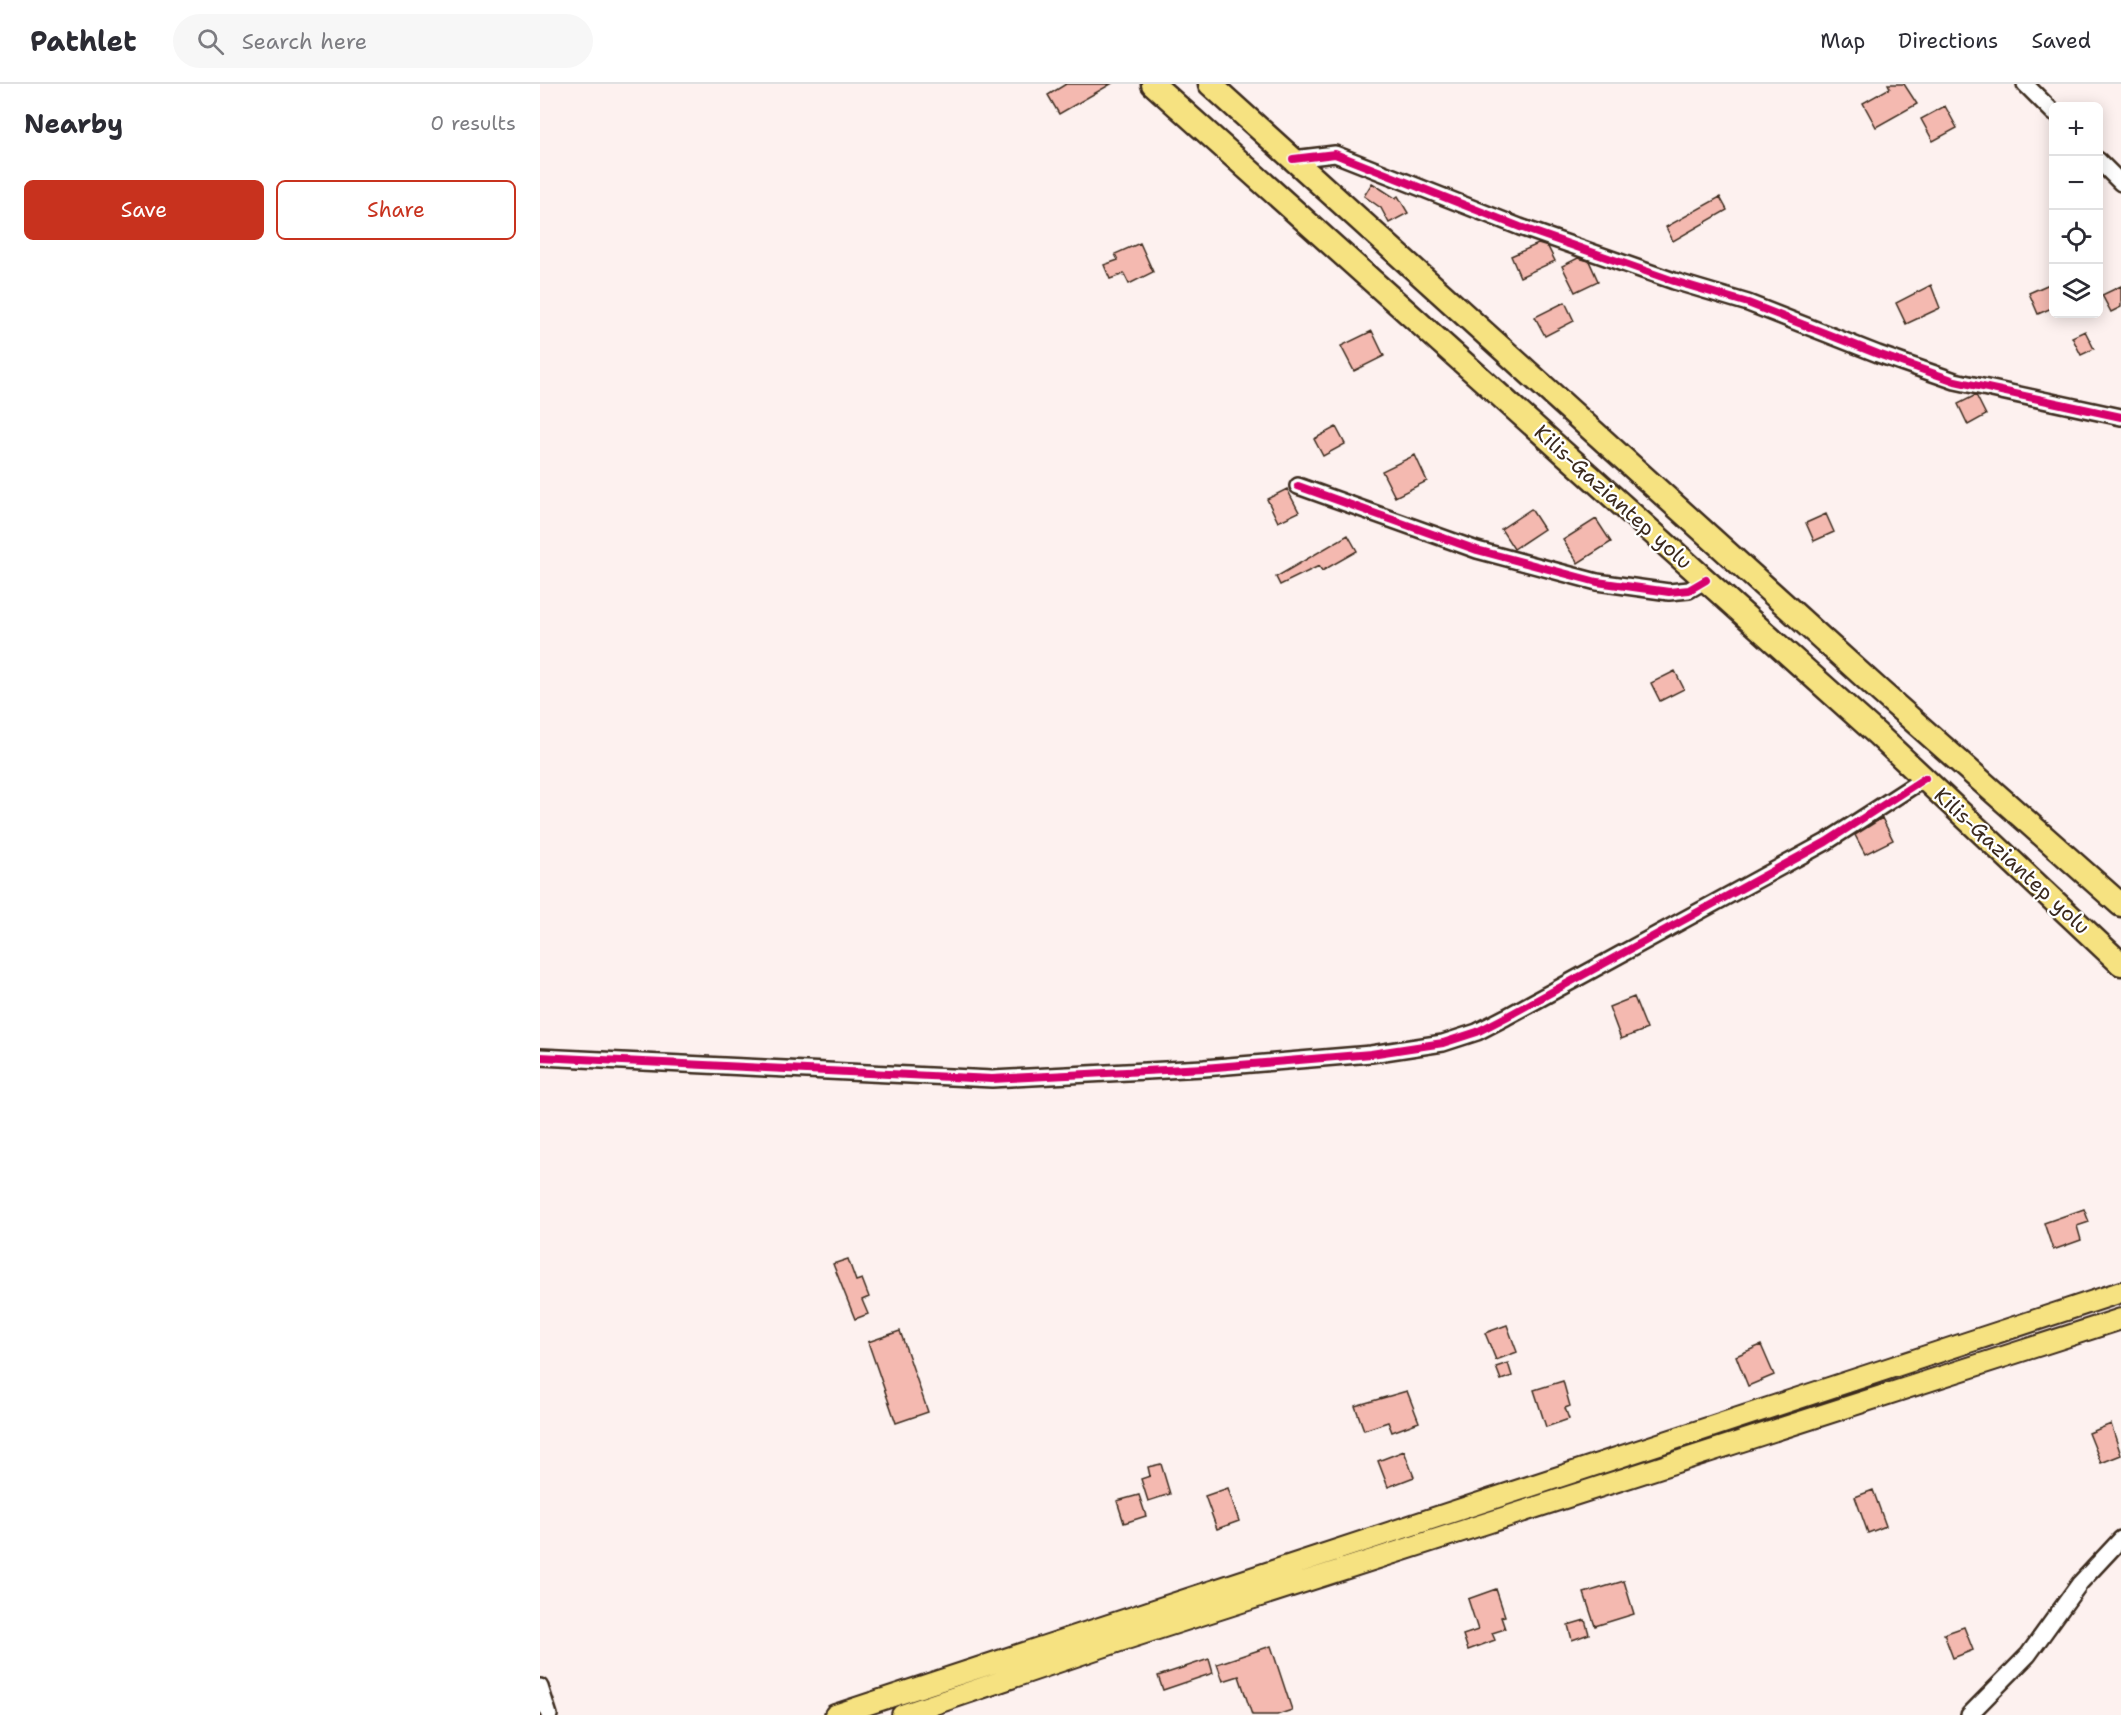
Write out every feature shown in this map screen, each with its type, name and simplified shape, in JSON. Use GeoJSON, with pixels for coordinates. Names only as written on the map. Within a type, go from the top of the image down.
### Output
{"type":"FeatureCollection","features":[{"type":"Feature","properties":{"kind":"highway","name":"Kilis-Gaziantep yolu"},"geometry":{"type":"LineString","coordinates":[[1153,84],[1925,778],[2121,964]]}},
{"type":"Feature","properties":{"kind":"highway","name":"Kilis-Gaziantep yolu"},"geometry":{"type":"LineString","coordinates":[[1210,84],[2121,905]]}},
{"type":"Feature","properties":{"kind":"main road"},"geometry":{"type":"LineString","coordinates":[[835,1715],[2121,1292]]}},
{"type":"Feature","properties":{"kind":"main road"},"geometry":{"type":"LineString","coordinates":[[902,1715],[1117,1642],[2121,1319]]}},
{"type":"Feature","properties":{"kind":"street"},"geometry":{"type":"LineString","coordinates":[[2025,84],[2049,108]]}},
{"type":"Feature","properties":{"kind":"street"},"geometry":{"type":"LineString","coordinates":[[1293,159],[1335,154],[1520,227],[1674,281],[1748,303],[1878,354],[1955,381],[2121,417]]}},
{"type":"Feature","properties":{"kind":"street"},"geometry":{"type":"LineString","coordinates":[[2103,165],[2121,183]]}},
{"type":"Feature","properties":{"kind":"street"},"geometry":{"type":"LineString","coordinates":[[1298,486],[1477,550],[1597,582],[1669,592],[1689,590],[1706,580]]}},
{"type":"Feature","properties":{"kind":"street"},"geometry":{"type":"LineString","coordinates":[[540,1057],[992,1079],[1204,1068],[1371,1054],[1443,1043],[1478,1032],[1816,848],[1925,778]]}},
{"type":"Feature","properties":{"kind":"street"},"geometry":{"type":"LineString","coordinates":[[1969,1715],[2028,1655],[2080,1583],[2121,1539]]}},
{"type":"Feature","properties":{"kind":"street"},"geometry":{"type":"LineString","coordinates":[[540,1687],[549,1715]]}},
{"type":"Feature","properties":{"kind":"building"},"geometry":{"type":"Polygon","coordinates":[[[1066,84],[1111,84],[1059,114],[1048,95],[1066,84]]]}},
{"type":"Feature","properties":{"kind":"building"},"geometry":{"type":"Polygon","coordinates":[[[1888,84],[1904,84],[1917,104],[1876,127],[1863,103],[1890,88],[1888,84]]]}},
{"type":"Feature","properties":{"kind":"building"},"geometry":{"type":"Polygon","coordinates":[[[1945,106],[1957,128],[1933,141],[1921,119],[1945,106]]]}},
{"type":"Feature","properties":{"kind":"building"},"geometry":{"type":"Polygon","coordinates":[[[1372,183],[1395,198],[1398,196],[1408,213],[1389,223],[1381,208],[1364,196],[1372,183]]]}},
{"type":"Feature","properties":{"kind":"building"},"geometry":{"type":"Polygon","coordinates":[[[1720,197],[1727,210],[1673,241],[1666,227],[1720,197]]]}},
{"type":"Feature","properties":{"kind":"building"},"geometry":{"type":"Polygon","coordinates":[[[1140,243],[1153,272],[1129,284],[1124,274],[1110,279],[1104,265],[1118,260],[1115,254],[1140,243]]]}},
{"type":"Feature","properties":{"kind":"building"},"geometry":{"type":"Polygon","coordinates":[[[1538,244],[1548,247],[1555,261],[1520,277],[1511,256],[1538,244]]]}},
{"type":"Feature","properties":{"kind":"building"},"geometry":{"type":"Polygon","coordinates":[[[1578,258],[1589,261],[1598,281],[1575,292],[1562,266],[1578,258]]]}},
{"type":"Feature","properties":{"kind":"building"},"geometry":{"type":"Polygon","coordinates":[[[2049,284],[2049,309],[2038,314],[2029,293],[2049,284]]]}},
{"type":"Feature","properties":{"kind":"building"},"geometry":{"type":"Polygon","coordinates":[[[1931,285],[1940,308],[1906,324],[1896,303],[1931,285]]]}},
{"type":"Feature","properties":{"kind":"building"},"geometry":{"type":"Polygon","coordinates":[[[2121,286],[2121,307],[2111,312],[2103,295],[2121,286]]]}},
{"type":"Feature","properties":{"kind":"building"},"geometry":{"type":"Polygon","coordinates":[[[1565,302],[1574,321],[1545,336],[1535,317],[1565,302]]]}},
{"type":"Feature","properties":{"kind":"building"},"geometry":{"type":"Polygon","coordinates":[[[1372,331],[1384,356],[1354,371],[1341,346],[1372,331]]]}},
{"type":"Feature","properties":{"kind":"building"},"geometry":{"type":"Polygon","coordinates":[[[2085,331],[2094,349],[2081,355],[2072,337],[2085,331]]]}},
{"type":"Feature","properties":{"kind":"building"},"geometry":{"type":"Polygon","coordinates":[[[1976,395],[1986,415],[1968,425],[1958,404],[1976,395]]]}},
{"type":"Feature","properties":{"kind":"building"},"geometry":{"type":"Polygon","coordinates":[[[1336,427],[1345,444],[1323,456],[1314,439],[1336,427]]]}},
{"type":"Feature","properties":{"kind":"building"},"geometry":{"type":"Polygon","coordinates":[[[1415,455],[1427,481],[1395,497],[1382,471],[1415,455]]]}},
{"type":"Feature","properties":{"kind":"building"},"geometry":{"type":"Polygon","coordinates":[[[1287,489],[1299,512],[1278,522],[1267,499],[1287,489]]]}},
{"type":"Feature","properties":{"kind":"building"},"geometry":{"type":"Polygon","coordinates":[[[1531,509],[1544,529],[1514,549],[1501,529],[1531,509]]]}},
{"type":"Feature","properties":{"kind":"building"},"geometry":{"type":"Polygon","coordinates":[[[1826,514],[1834,532],[1814,541],[1806,523],[1826,514]]]}},
{"type":"Feature","properties":{"kind":"building"},"geometry":{"type":"Polygon","coordinates":[[[1596,519],[1611,542],[1578,563],[1563,540],[1596,519]]]}},
{"type":"Feature","properties":{"kind":"building"},"geometry":{"type":"Polygon","coordinates":[[[1348,535],[1357,551],[1322,571],[1319,566],[1280,585],[1276,577],[1348,535]]]}},
{"type":"Feature","properties":{"kind":"building"},"geometry":{"type":"Polygon","coordinates":[[[1675,671],[1684,689],[1660,701],[1651,683],[1675,671]]]}},
{"type":"Feature","properties":{"kind":"building"},"geometry":{"type":"Polygon","coordinates":[[[1882,818],[1893,840],[1865,854],[1855,835],[1882,818]]]}},
{"type":"Feature","properties":{"kind":"building"},"geometry":{"type":"Polygon","coordinates":[[[1634,997],[1647,1029],[1621,1039],[1609,1007],[1634,997]]]}},
{"type":"Feature","properties":{"kind":"building"},"geometry":{"type":"Polygon","coordinates":[[[2084,1209],[2089,1222],[2077,1226],[2081,1240],[2053,1250],[2044,1223],[2084,1209]]]}},
{"type":"Feature","properties":{"kind":"building"},"geometry":{"type":"Polygon","coordinates":[[[848,1259],[856,1281],[862,1279],[869,1297],[862,1300],[868,1314],[855,1319],[833,1264],[848,1259]]]}},
{"type":"Feature","properties":{"kind":"building"},"geometry":{"type":"Polygon","coordinates":[[[1507,1325],[1517,1352],[1496,1360],[1485,1333],[1507,1325]]]}},
{"type":"Feature","properties":{"kind":"building"},"geometry":{"type":"Polygon","coordinates":[[[900,1331],[928,1412],[896,1423],[868,1342],[900,1331]]]}},
{"type":"Feature","properties":{"kind":"building"},"geometry":{"type":"Polygon","coordinates":[[[1761,1345],[1774,1375],[1748,1386],[1736,1356],[1761,1345]]]}},
{"type":"Feature","properties":{"kind":"building"},"geometry":{"type":"Polygon","coordinates":[[[1508,1363],[1512,1376],[1501,1380],[1496,1367],[1508,1363]]]}},
{"type":"Feature","properties":{"kind":"building"},"geometry":{"type":"Polygon","coordinates":[[[1563,1381],[1570,1406],[1565,1408],[1569,1419],[1546,1427],[1534,1390],[1563,1381]]]}},
{"type":"Feature","properties":{"kind":"building"},"geometry":{"type":"Polygon","coordinates":[[[1407,1391],[1419,1422],[1392,1432],[1388,1422],[1364,1430],[1355,1406],[1407,1391]]]}},
{"type":"Feature","properties":{"kind":"building"},"geometry":{"type":"Polygon","coordinates":[[[2111,1424],[2121,1455],[2101,1463],[2089,1433],[2111,1424]]]}},
{"type":"Feature","properties":{"kind":"building"},"geometry":{"type":"Polygon","coordinates":[[[1404,1451],[1414,1477],[1388,1487],[1378,1461],[1404,1451]]]}},
{"type":"Feature","properties":{"kind":"building"},"geometry":{"type":"Polygon","coordinates":[[[1161,1464],[1170,1494],[1148,1501],[1141,1479],[1150,1476],[1148,1467],[1161,1464]]]}},
{"type":"Feature","properties":{"kind":"building"},"geometry":{"type":"Polygon","coordinates":[[[1228,1488],[1239,1521],[1217,1529],[1205,1496],[1228,1488]]]}},
{"type":"Feature","properties":{"kind":"building"},"geometry":{"type":"Polygon","coordinates":[[[1873,1490],[1886,1526],[1868,1533],[1855,1497],[1873,1490]]]}},
{"type":"Feature","properties":{"kind":"building"},"geometry":{"type":"Polygon","coordinates":[[[1139,1495],[1146,1516],[1124,1523],[1117,1501],[1139,1495]]]}},
{"type":"Feature","properties":{"kind":"building"},"geometry":{"type":"Polygon","coordinates":[[[1624,1581],[1634,1614],[1595,1626],[1584,1593],[1624,1581]]]}},
{"type":"Feature","properties":{"kind":"building"},"geometry":{"type":"Polygon","coordinates":[[[1496,1589],[1505,1616],[1501,1617],[1505,1629],[1492,1633],[1495,1640],[1468,1650],[1463,1635],[1478,1630],[1468,1599],[1496,1589]]]}},
{"type":"Feature","properties":{"kind":"building"},"geometry":{"type":"Polygon","coordinates":[[[1585,1620],[1589,1634],[1572,1640],[1568,1625],[1585,1620]]]}},
{"type":"Feature","properties":{"kind":"building"},"geometry":{"type":"Polygon","coordinates":[[[1964,1627],[1973,1650],[1953,1658],[1944,1634],[1964,1627]]]}},
{"type":"Feature","properties":{"kind":"building"},"geometry":{"type":"Polygon","coordinates":[[[1271,1646],[1292,1710],[1277,1715],[1252,1715],[1239,1676],[1223,1681],[1217,1664],[1271,1646]]]}},
{"type":"Feature","properties":{"kind":"building"},"geometry":{"type":"Polygon","coordinates":[[[1209,1659],[1213,1673],[1163,1690],[1158,1676],[1209,1659]]]}},
{"type":"Feature","properties":{"kind":"cycle path"},"geometry":{"type":"LineString","coordinates":[[1293,159],[1335,154],[1520,227],[1674,281],[1748,303],[1878,354],[1955,381],[2121,417]]}},
{"type":"Feature","properties":{"kind":"cycle path"},"geometry":{"type":"LineString","coordinates":[[1298,486],[1477,550],[1597,582],[1669,592],[1689,590],[1706,580]]}},
{"type":"Feature","properties":{"kind":"cycle path"},"geometry":{"type":"LineString","coordinates":[[540,1057],[992,1079],[1204,1068],[1371,1054],[1443,1043],[1477,1032],[1506,1017],[1826,842],[1925,778]]}}]}
